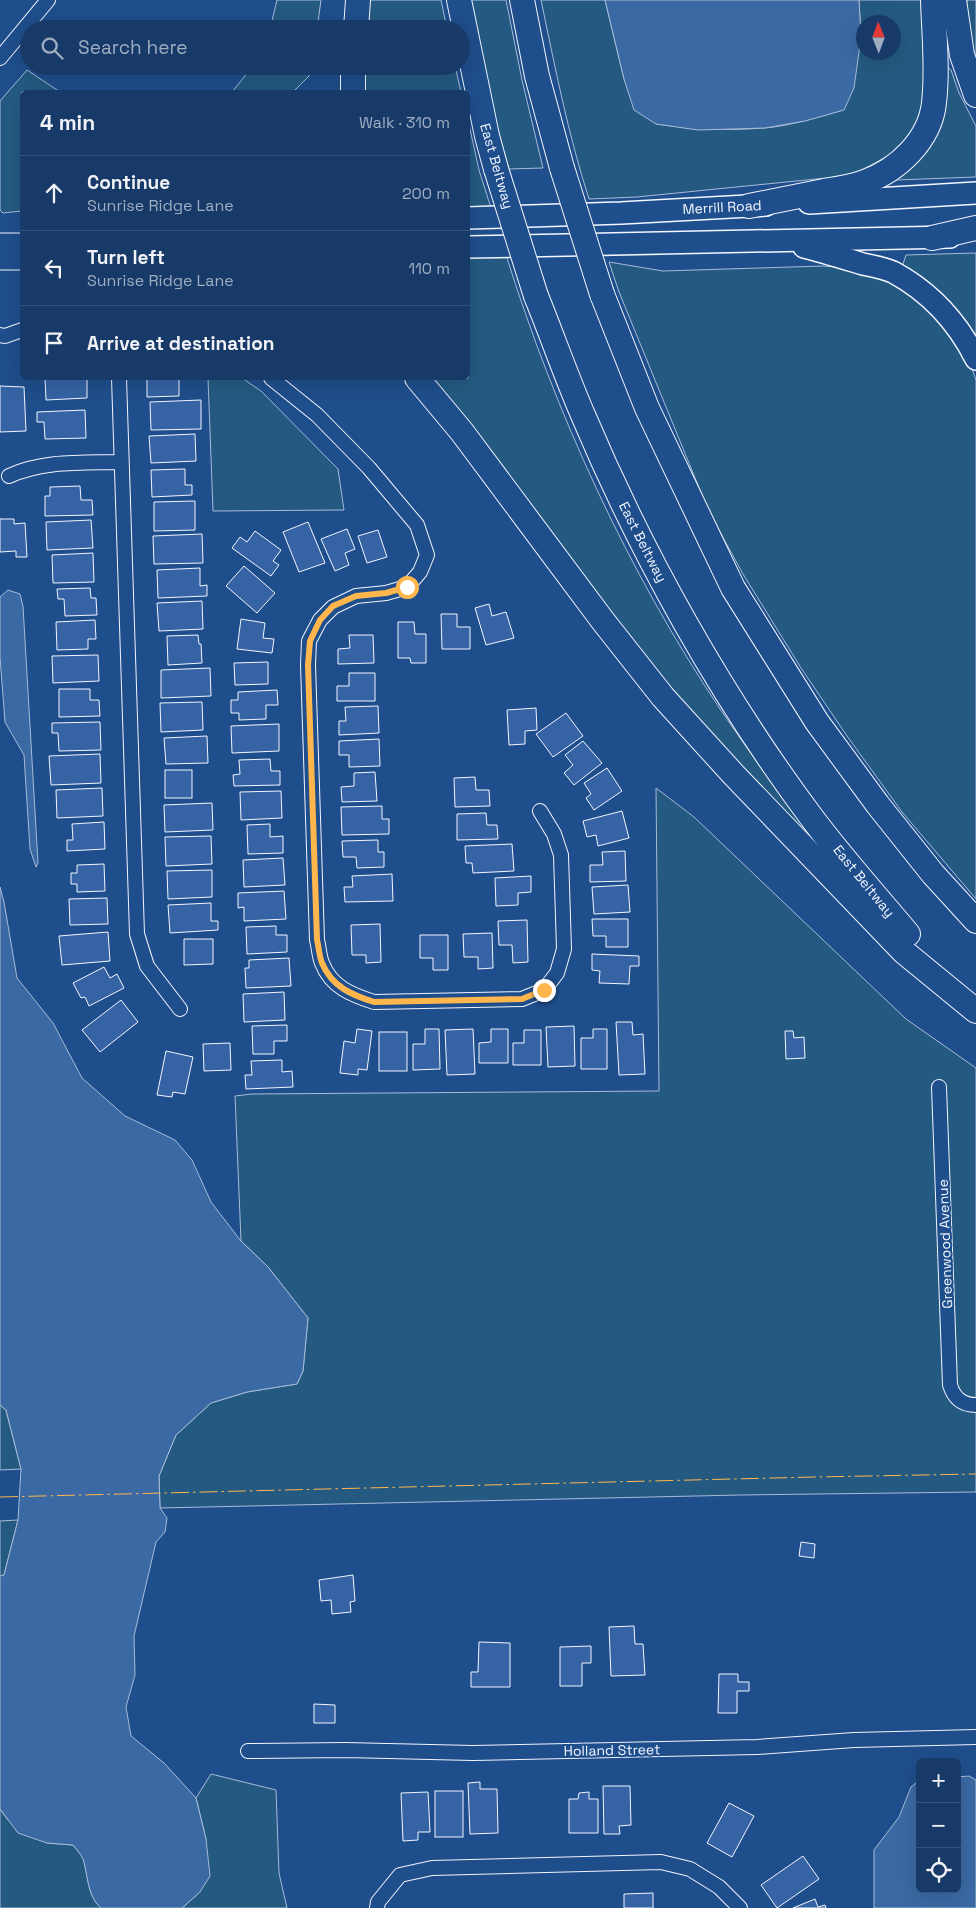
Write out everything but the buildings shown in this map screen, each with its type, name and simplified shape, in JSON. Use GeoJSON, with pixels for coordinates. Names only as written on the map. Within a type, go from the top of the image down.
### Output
{"type":"FeatureCollection","features":[{"type":"Feature","properties":{"kind":"highway"},"geometry":{"type":"LineString","coordinates":[[357,20],[358,0]]}},
{"type":"Feature","properties":{"kind":"highway","name":"East Beltway"},"geometry":{"type":"LineString","coordinates":[[459,0],[463,20]]}},
{"type":"Feature","properties":{"kind":"highway"},"geometry":{"type":"LineString","coordinates":[[522,0],[537,76],[562,168],[602,294],[647,408],[733,588],[816,722],[932,874],[976,921]]}},
{"type":"Feature","properties":{"kind":"highway"},"geometry":{"type":"LineString","coordinates":[[749,206],[864,183],[885,173],[907,156],[921,137],[934,105],[933,0]]}},
{"type":"Feature","properties":{"kind":"highway"},"geometry":{"type":"LineString","coordinates":[[954,0],[962,56],[976,95]]}},
{"type":"Feature","properties":{"kind":"highway"},"geometry":{"type":"LineString","coordinates":[[960,0],[962,56]]}},
{"type":"Feature","properties":{"kind":"highway","name":"East Beltway"},"geometry":{"type":"LineString","coordinates":[[470,53],[487,136],[536,296],[583,415],[616,489],[650,557],[724,687],[812,819],[909,936],[976,1010]]}},
{"type":"Feature","properties":{"kind":"highway"},"geometry":{"type":"LineString","coordinates":[[932,238],[976,228]]}},
{"type":"Feature","properties":{"kind":"highway"},"geometry":{"type":"LineString","coordinates":[[420,380],[462,432],[663,697],[733,774],[904,952],[976,1010]]}},
{"type":"Feature","properties":{"kind":"main road","name":"Merrill Road"},"geometry":{"type":"LineString","coordinates":[[470,218],[621,213],[975,194]]}},
{"type":"Feature","properties":{"kind":"main road"},"geometry":{"type":"LineString","coordinates":[[0,232],[20,231]]}},
{"type":"Feature","properties":{"kind":"main road"},"geometry":{"type":"LineString","coordinates":[[470,247],[976,236]]}},
{"type":"Feature","properties":{"kind":"main road"},"geometry":{"type":"LineString","coordinates":[[782,241],[891,272],[920,289],[939,305],[953,321],[966,339],[976,359]]}},
{"type":"Feature","properties":{"kind":"main road"},"geometry":{"type":"LineString","coordinates":[[0,243],[20,243]]}},
{"type":"Feature","properties":{"kind":"main road"},"geometry":{"type":"LineString","coordinates":[[0,260],[20,260]]}},
{"type":"Feature","properties":{"kind":"street"},"geometry":{"type":"LineString","coordinates":[[31,20],[48,0]]}},
{"type":"Feature","properties":{"kind":"street"},"geometry":{"type":"LineString","coordinates":[[0,58],[20,34]]}},
{"type":"Feature","properties":{"kind":"street"},"geometry":{"type":"LineString","coordinates":[[0,335],[5,336],[20,331]]}},
{"type":"Feature","properties":{"kind":"street"},"geometry":{"type":"LineString","coordinates":[[118,380],[137,934],[147,966],[180,1009]]}},
{"type":"Feature","properties":{"kind":"street"},"geometry":{"type":"LineString","coordinates":[[273,380],[316,415],[369,468],[417,525],[427,555],[420,572],[407,587],[386,593],[356,596],[333,606],[320,620],[310,641],[308,665],[317,940],[322,964],[336,984],[351,995],[374,1002],[522,999],[544,990],[558,973],[564,949],[561,855],[554,834],[540,811]]}},
{"type":"Feature","properties":{"kind":"street"},"geometry":{"type":"LineString","coordinates":[[9,476],[26,468],[41,465],[121,462]]}},
{"type":"Feature","properties":{"kind":"street","name":"Greenwood Avenue"},"geometry":{"type":"LineString","coordinates":[[939,1087],[950,1385],[953,1395],[957,1399],[976,1405]]}},
{"type":"Feature","properties":{"kind":"street","name":"Holland Street"},"geometry":{"type":"LineString","coordinates":[[248,1751],[344,1750],[473,1754],[757,1747],[854,1740],[976,1738]]}},
{"type":"Feature","properties":{"kind":"street"},"geometry":{"type":"LineString","coordinates":[[377,1908],[378,1902],[400,1876],[432,1868],[661,1862],[690,1869],[719,1887],[740,1908]]}},
{"type":"Feature","properties":{"kind":"shaded area"},"geometry":{"type":"Polygon","coordinates":[[[277,0],[321,0],[318,20],[272,20],[277,0]]]}},
{"type":"Feature","properties":{"kind":"shaded area"},"geometry":{"type":"Polygon","coordinates":[[[364,0],[441,0],[445,20],[363,20],[364,0]]]}},
{"type":"Feature","properties":{"kind":"shaded area"},"geometry":{"type":"Polygon","coordinates":[[[467,0],[506,0],[522,80],[543,168],[509,169],[489,98],[467,0]]]}},
{"type":"Feature","properties":{"kind":"shaded area"},"geometry":{"type":"Polygon","coordinates":[[[541,0],[605,0],[624,79],[656,124],[710,129],[750,129],[774,127],[804,121],[843,110],[856,57],[856,60],[901,60],[901,15],[860,15],[859,0],[927,0],[926,90],[918,123],[899,150],[858,172],[846,176],[637,197],[589,199],[568,125],[541,0]]]}},
{"type":"Feature","properties":{"kind":"shaded area"},"geometry":{"type":"Polygon","coordinates":[[[605,0],[859,0],[860,15],[856,15],[856,60],[858,60],[854,88],[844,110],[805,121],[765,128],[698,130],[656,124],[634,110],[624,79],[605,0]]]}},
{"type":"Feature","properties":{"kind":"shaded area"},"geometry":{"type":"Polygon","coordinates":[[[967,0],[976,0],[976,76],[965,19],[967,0]]]}},
{"type":"Feature","properties":{"kind":"shaded area"},"geometry":{"type":"Polygon","coordinates":[[[947,67],[951,70],[959,93],[976,126],[976,177],[896,180],[947,67]]]}},
{"type":"Feature","properties":{"kind":"shaded area"},"geometry":{"type":"Polygon","coordinates":[[[23,75],[34,75],[57,90],[20,90],[20,211],[3,213],[0,210],[0,101],[23,75]]]}},
{"type":"Feature","properties":{"kind":"shaded area"},"geometry":{"type":"Polygon","coordinates":[[[246,75],[309,75],[295,90],[234,90],[246,75]]]}},
{"type":"Feature","properties":{"kind":"shaded area"},"geometry":{"type":"Polygon","coordinates":[[[360,75],[457,75],[461,90],[359,90],[360,75]]]}},
{"type":"Feature","properties":{"kind":"shaded area"},"geometry":{"type":"Polygon","coordinates":[[[470,129],[479,170],[491,208],[470,209],[470,129]]]}},
{"type":"Feature","properties":{"kind":"shaded area"},"geometry":{"type":"Polygon","coordinates":[[[976,253],[976,337],[952,306],[934,290],[902,267],[906,255],[976,253]]]}},
{"type":"Feature","properties":{"kind":"shaded area"},"geometry":{"type":"Polygon","coordinates":[[[506,255],[547,373],[571,432],[597,490],[654,602],[720,709],[819,848],[703,733],[433,380],[470,380],[470,256],[506,255]]]}},
{"type":"Feature","properties":{"kind":"shaded area"},"geometry":{"type":"Polygon","coordinates":[[[609,262],[663,271],[823,266],[848,268],[907,288],[941,317],[967,354],[976,380],[976,899],[902,812],[847,736],[801,668],[743,574],[709,512],[619,292],[609,262]]]}},
{"type":"Feature","properties":{"kind":"shaded area"},"geometry":{"type":"Polygon","coordinates":[[[208,380],[245,380],[261,391],[338,469],[344,510],[213,511],[208,380]]]}},
{"type":"Feature","properties":{"kind":"shaded area"},"geometry":{"type":"Polygon","coordinates":[[[8,590],[20,594],[23,606],[38,863],[36,867],[30,849],[24,755],[5,722],[0,657],[0,597],[8,590]]]}},
{"type":"Feature","properties":{"kind":"shaded area"},"geometry":{"type":"Polygon","coordinates":[[[656,788],[694,817],[906,1019],[976,1068],[976,1492],[740,1495],[160,1508],[159,1476],[176,1435],[211,1403],[247,1392],[297,1384],[303,1371],[308,1318],[268,1267],[241,1241],[235,1096],[252,1094],[659,1091],[656,788]]]}},
{"type":"Feature","properties":{"kind":"shaded area"},"geometry":{"type":"Polygon","coordinates":[[[0,887],[17,978],[53,1023],[82,1078],[125,1116],[175,1140],[192,1160],[211,1202],[241,1241],[268,1267],[308,1318],[303,1371],[297,1384],[247,1392],[211,1403],[176,1435],[159,1476],[160,1508],[167,1518],[165,1532],[156,1542],[134,1636],[135,1675],[126,1707],[131,1736],[164,1763],[196,1798],[206,1839],[210,1876],[200,1892],[182,1908],[101,1908],[90,1891],[83,1859],[73,1845],[47,1843],[18,1833],[0,1809],[0,1576],[4,1575],[18,1520],[21,1469],[6,1410],[0,1405],[0,887]]]}},
{"type":"Feature","properties":{"kind":"shaded area"},"geometry":{"type":"Polygon","coordinates":[[[0,1405],[6,1410],[21,1469],[0,1470],[0,1405]]]}},
{"type":"Feature","properties":{"kind":"shaded area"},"geometry":{"type":"Polygon","coordinates":[[[18,1520],[4,1575],[0,1576],[0,1521],[18,1520]]]}},
{"type":"Feature","properties":{"kind":"shaded area"},"geometry":{"type":"Polygon","coordinates":[[[211,1774],[276,1790],[279,1873],[287,1908],[182,1908],[200,1892],[206,1839],[196,1798],[211,1774]]]}},
{"type":"Feature","properties":{"kind":"shaded area"},"geometry":{"type":"Polygon","coordinates":[[[969,1776],[976,1780],[976,1908],[874,1908],[874,1850],[899,1817],[911,1787],[916,1783],[916,1893],[961,1893],[961,1777],[969,1776]]]}},
{"type":"Feature","properties":{"kind":"shaded area"},"geometry":{"type":"Polygon","coordinates":[[[0,1809],[8,1820],[47,1843],[73,1845],[83,1858],[90,1891],[101,1908],[0,1908],[0,1809]]]}},
{"type":"Feature","properties":{"kind":"power"},"geometry":{"type":"LineString","coordinates":[[0,1497],[976,1474]]}},
{"type":"Feature","properties":{"kind":"route"},"geometry":{"type":"LineString","coordinates":[[407,587],[386,593],[356,596],[333,606],[320,620],[310,641],[308,665],[317,940],[322,964],[336,984],[351,995],[374,1002],[522,999],[544,990]]}}]}
